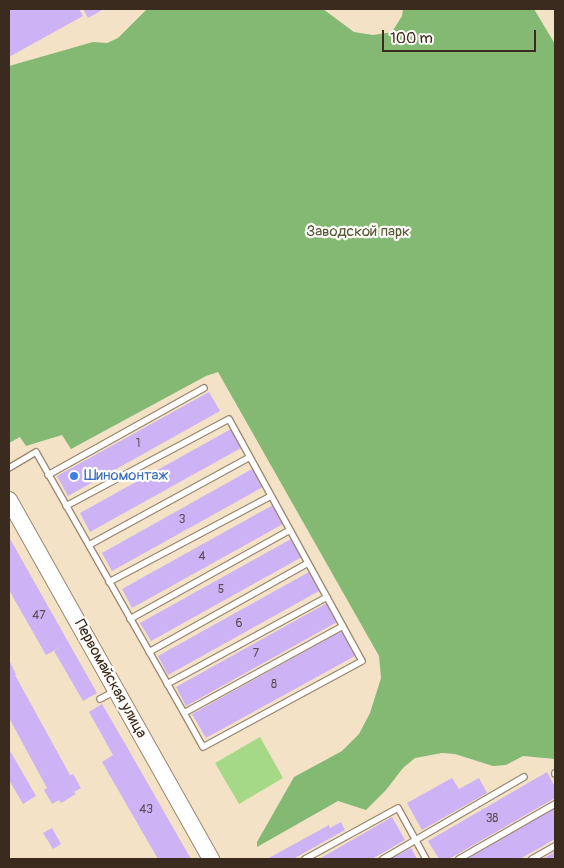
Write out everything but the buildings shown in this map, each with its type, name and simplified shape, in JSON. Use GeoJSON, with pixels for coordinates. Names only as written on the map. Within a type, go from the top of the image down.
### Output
{"type":"FeatureCollection","features":[{"type":"Feature","properties":{"kind":"street","name":"Первомайская улица"},"geometry":{"type":"LineString","coordinates":[[9,500],[211,859]]}},
{"type":"Feature","properties":{"kind":"lane"},"geometry":{"type":"LineString","coordinates":[[48,475],[204,388]]}},
{"type":"Feature","properties":{"kind":"lane"},"geometry":{"type":"LineString","coordinates":[[9,468],[36,452],[48,475],[203,747],[362,661],[229,419],[66,506]]}},
{"type":"Feature","properties":{"kind":"lane"},"geometry":{"type":"LineString","coordinates":[[89,545],[250,457]]}},
{"type":"Feature","properties":{"kind":"lane"},"geometry":{"type":"LineString","coordinates":[[109,582],[271,496]]}},
{"type":"Feature","properties":{"kind":"lane"},"geometry":{"type":"LineString","coordinates":[[130,619],[290,530]]}},
{"type":"Feature","properties":{"kind":"lane"},"geometry":{"type":"LineString","coordinates":[[149,652],[308,562]]}},
{"type":"Feature","properties":{"kind":"lane"},"geometry":{"type":"LineString","coordinates":[[167,684],[327,597]]}},
{"type":"Feature","properties":{"kind":"lane"},"geometry":{"type":"LineString","coordinates":[[184,713],[343,626]]}},
{"type":"Feature","properties":{"kind":"lane"},"geometry":{"type":"LineString","coordinates":[[100,699],[116,690]]}},
{"type":"Feature","properties":{"kind":"lane"},"geometry":{"type":"LineString","coordinates":[[383,859],[524,777]]}},
{"type":"Feature","properties":{"kind":"lane"},"geometry":{"type":"LineString","coordinates":[[459,859],[555,804]]}},
{"type":"Feature","properties":{"kind":"lane"},"geometry":{"type":"LineString","coordinates":[[305,859],[398,808],[426,859]]}},
{"type":"Feature","properties":{"kind":"lane"},"geometry":{"type":"LineString","coordinates":[[532,859],[555,846]]}},
{"type":"Feature","properties":{"kind":"green space","name":"Заводской парк"},"geometry":{"type":"Polygon","coordinates":[[[147,9],[323,9],[354,32],[373,35],[392,32],[402,16],[403,9],[534,9],[555,44],[555,759],[523,756],[506,765],[493,766],[455,754],[442,753],[415,758],[403,768],[386,790],[366,810],[338,801],[257,847],[257,842],[294,777],[342,751],[359,734],[370,713],[381,678],[379,656],[218,372],[206,376],[71,449],[62,435],[26,446],[20,437],[9,443],[9,66],[93,42],[107,43],[118,38],[147,9]]]}},
{"type":"Feature","properties":{"kind":"green space"},"geometry":{"type":"Polygon","coordinates":[[[260,737],[283,778],[239,804],[215,763],[260,737]]]}},
{"type":"Feature","properties":{"kind":"place","name":"Шиномонтаж"},"geometry":{"type":"Point","coordinates":[74,476]}}]}
